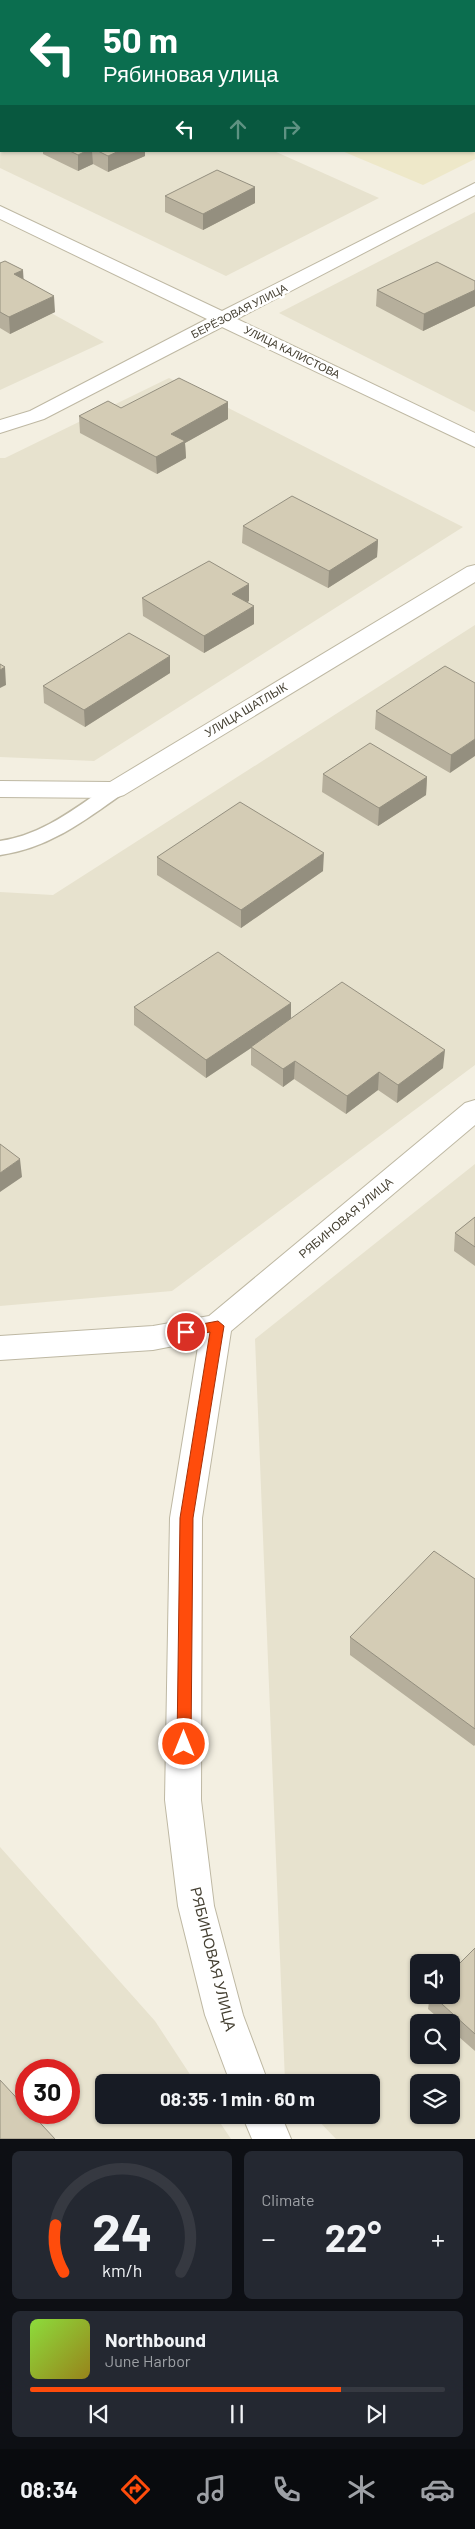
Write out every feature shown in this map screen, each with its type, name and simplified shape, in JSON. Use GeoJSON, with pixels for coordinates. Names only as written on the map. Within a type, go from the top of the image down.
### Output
{"type":"FeatureCollection","features":[{"type":"Feature","properties":{"kind":"street","name":"БЕРЁЗОВАЯ УЛИЦА"},"geometry":{"type":"LineString","coordinates":[[0,426],[37,415],[475,188]]}},
{"type":"Feature","properties":{"kind":"street","name":"УЛИЦА КАЛИСТОВА"},"geometry":{"type":"LineString","coordinates":[[0,212],[475,441]]}},
{"type":"Feature","properties":{"kind":"street","name":"УЛИЦА ШАТЛЫК"},"geometry":{"type":"LineString","coordinates":[[115,790],[475,572]]}},
{"type":"Feature","properties":{"kind":"street"},"geometry":{"type":"LineString","coordinates":[[0,789],[115,790]]}},
{"type":"Feature","properties":{"kind":"street","name":"РЯБИНОВАЯ УЛИЦА"},"geometry":{"type":"LineString","coordinates":[[0,1348],[154,1338],[218,1326],[475,1110]]}},
{"type":"Feature","properties":{"kind":"street","name":"РЯБИНОВАЯ УЛИЦА"},"geometry":{"type":"LineString","coordinates":[[218,1326],[186,1518],[183,1800],[196,1906],[224,2015],[246,2074]]}},
{"type":"Feature","properties":{"kind":"street"},"geometry":{"type":"LineString","coordinates":[[265,2124],[272,2139]]}},
{"type":"Feature","properties":{"kind":"lane"},"geometry":{"type":"LineString","coordinates":[[0,848],[12,847],[50,835],[115,790]]}},
{"type":"Feature","properties":{"kind":"shaded area"},"geometry":{"type":"Polygon","coordinates":[[[0,152],[276,152],[379,198],[226,276],[0,168],[0,152]]]}},
{"type":"Feature","properties":{"kind":"shaded area"},"geometry":{"type":"Polygon","coordinates":[[[344,152],[475,152],[475,159],[423,185],[344,152]]]}},
{"type":"Feature","properties":{"kind":"shaded area"},"geometry":{"type":"Polygon","coordinates":[[[475,212],[475,412],[279,313],[475,212]]]}},
{"type":"Feature","properties":{"kind":"shaded area"},"geometry":{"type":"Polygon","coordinates":[[[0,285],[104,342],[0,390],[0,285]]]}},
{"type":"Feature","properties":{"kind":"shaded area"},"geometry":{"type":"Polygon","coordinates":[[[169,378],[463,527],[94,761],[0,757],[0,458],[5,458],[169,378]]]}},
{"type":"Feature","properties":{"kind":"shaded area"},"geometry":{"type":"Polygon","coordinates":[[[475,625],[475,1065],[172,1291],[0,1306],[0,892],[53,895],[475,625]]]}},
{"type":"Feature","properties":{"kind":"shaded area"},"geometry":{"type":"Polygon","coordinates":[[[475,1164],[475,2139],[336,2139],[322,2124],[380,2124],[380,2074],[285,2074],[255,1339],[475,1164]]]}},
{"type":"Feature","properties":{"kind":"shaded area"},"geometry":{"type":"Polygon","coordinates":[[[0,1847],[155,2021],[190,2074],[95,2074],[95,2124],[221,2124],[231,2139],[0,2139],[0,1847]]]}},
{"type":"Feature","properties":{"kind":"building"},"geometry":{"type":"Polygon","coordinates":[[[72,152],[84,152],[78,155],[72,152]]]}},
{"type":"Feature","properties":{"kind":"building"},"geometry":{"type":"Polygon","coordinates":[[[100,152],[117,152],[108,156],[100,152]]]}},
{"type":"Feature","properties":{"kind":"building"},"geometry":{"type":"Polygon","coordinates":[[[217,170],[255,187],[203,214],[165,196],[217,170]]]}},
{"type":"Feature","properties":{"kind":"building"},"geometry":{"type":"Polygon","coordinates":[[[5,261],[23,270],[14,274],[54,296],[9,317],[0,312],[0,263],[5,261]]]}},
{"type":"Feature","properties":{"kind":"building"},"geometry":{"type":"Polygon","coordinates":[[[437,262],[475,281],[475,290],[424,314],[377,290],[437,262]]]}},
{"type":"Feature","properties":{"kind":"building"},"geometry":{"type":"Polygon","coordinates":[[[179,378],[228,402],[171,434],[185,441],[156,457],[79,416],[108,401],[121,408],[179,378]]]}},
{"type":"Feature","properties":{"kind":"building"},"geometry":{"type":"Polygon","coordinates":[[[292,496],[378,540],[329,571],[243,526],[292,496]]]}},
{"type":"Feature","properties":{"kind":"building"},"geometry":{"type":"Polygon","coordinates":[[[209,561],[249,584],[232,594],[254,606],[204,636],[142,598],[209,561]]]}},
{"type":"Feature","properties":{"kind":"building"},"geometry":{"type":"Polygon","coordinates":[[[129,633],[170,656],[84,710],[43,686],[129,633]]]}},
{"type":"Feature","properties":{"kind":"building"},"geometry":{"type":"Polygon","coordinates":[[[445,666],[475,683],[475,739],[451,755],[376,711],[445,666]]]}},
{"type":"Feature","properties":{"kind":"building"},"geometry":{"type":"Polygon","coordinates":[[[370,743],[427,777],[379,808],[323,774],[370,743]]]}},
{"type":"Feature","properties":{"kind":"building"},"geometry":{"type":"Polygon","coordinates":[[[240,802],[324,853],[241,910],[157,857],[240,802]]]}},
{"type":"Feature","properties":{"kind":"building"},"geometry":{"type":"Polygon","coordinates":[[[218,952],[291,1003],[206,1060],[134,1007],[218,952]]]}},
{"type":"Feature","properties":{"kind":"building"},"geometry":{"type":"Polygon","coordinates":[[[342,982],[445,1050],[398,1085],[379,1072],[347,1096],[295,1061],[283,1069],[251,1047],[342,982]]]}},
{"type":"Feature","properties":{"kind":"building"},"geometry":{"type":"Polygon","coordinates":[[[0,1144],[20,1159],[0,1173],[0,1144]]]}},
{"type":"Feature","properties":{"kind":"building"},"geometry":{"type":"Polygon","coordinates":[[[475,1217],[475,1247],[455,1233],[475,1217]]]}},
{"type":"Feature","properties":{"kind":"building"},"geometry":{"type":"Polygon","coordinates":[[[434,1551],[475,1579],[475,1729],[350,1637],[434,1551]]]}},
{"type":"Feature","properties":{"kind":"building"},"geometry":{"type":"Polygon","coordinates":[[[475,1948],[475,2034],[460,2020],[460,2014],[453,2014],[442,2004],[460,2004],[460,1963],[475,1948]]]}},
{"type":"Feature","properties":{"kind":"building"},"geometry":{"type":"Polygon","coordinates":[[[0,2080],[15,2096],[15,2124],[41,2124],[55,2139],[0,2139],[0,2080]]]}},
{"type":"Feature","properties":{"kind":"route"},"geometry":{"type":"LineString","coordinates":[[184,1744],[186,1518],[218,1326],[186,1332]]}}]}
